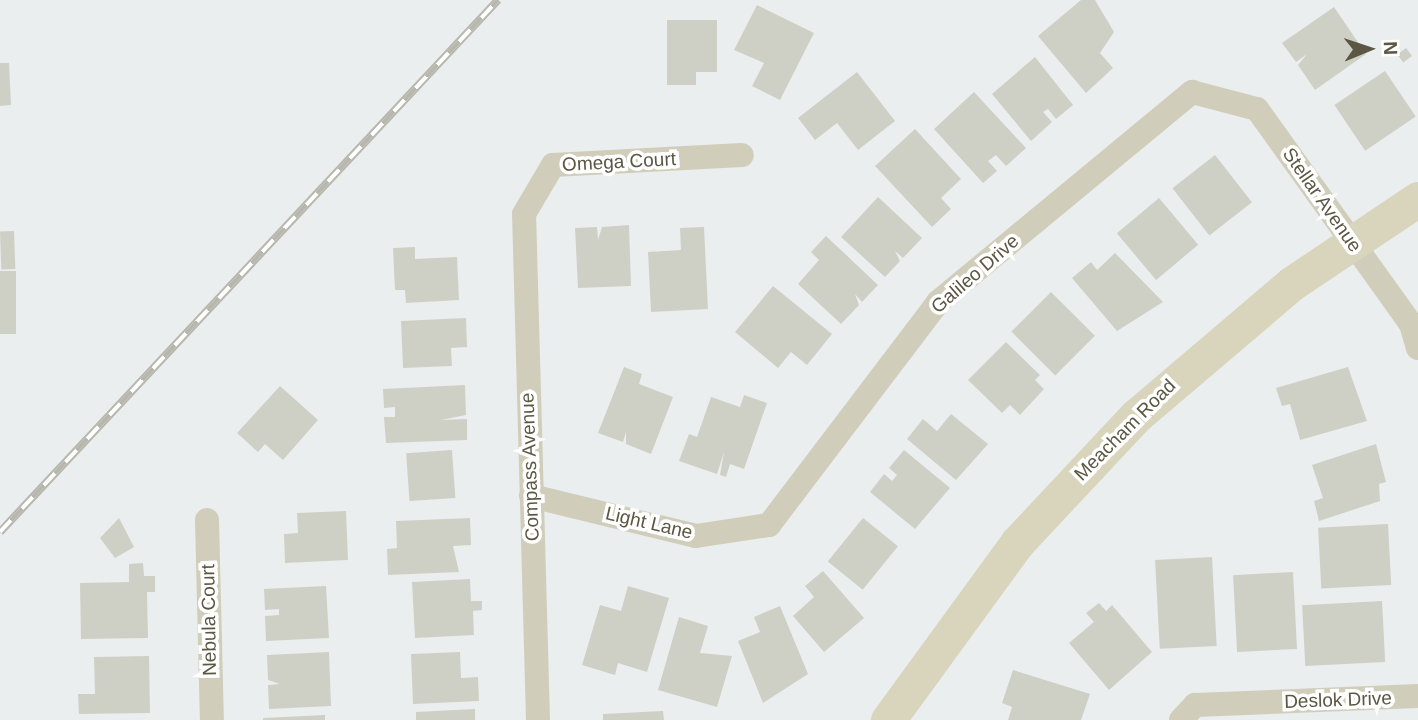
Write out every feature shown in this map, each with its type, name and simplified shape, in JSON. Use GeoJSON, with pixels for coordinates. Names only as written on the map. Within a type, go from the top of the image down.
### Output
{"type":"FeatureCollection","features":[{"type":"Feature","properties":{"kind":"street","name":"Stellar Avenue"},"geometry":{"type":"LineString","coordinates":[[1192,92],[1257,109],[1411,324],[1418,348]]}},
{"type":"Feature","properties":{"kind":"street","name":"Galileo Drive"},"geometry":{"type":"LineString","coordinates":[[769,525],[938,302],[1192,92]]}},
{"type":"Feature","properties":{"kind":"street","name":"Omega Court"},"geometry":{"type":"LineString","coordinates":[[524,214],[553,165],[742,155]]}},
{"type":"Feature","properties":{"kind":"street","name":"Meacham Road"},"geometry":{"type":"LineString","coordinates":[[888,720],[963,611],[1075,478],[1201,357],[1352,242],[1418,199]]}},
{"type":"Feature","properties":{"kind":"street","name":"Compass Avenue"},"geometry":{"type":"LineString","coordinates":[[524,214],[538,720]]}},
{"type":"Feature","properties":{"kind":"street","name":"Light Lane"},"geometry":{"type":"LineString","coordinates":[[531,496],[696,536],[769,525]]}},
{"type":"Feature","properties":{"kind":"street","name":"Nebula Court"},"geometry":{"type":"LineString","coordinates":[[207,520],[212,720]]}},
{"type":"Feature","properties":{"kind":"street","name":"Deslok Drive"},"geometry":{"type":"LineString","coordinates":[[1181,720],[1195,705],[1418,696]]}},
{"type":"Feature","properties":{"kind":"building"},"geometry":{"type":"Polygon","coordinates":[[[1081,0],[1095,0],[1114,32],[1100,53],[1113,68],[1086,93],[1038,36],[1081,0]]]}},
{"type":"Feature","properties":{"kind":"building"},"geometry":{"type":"Polygon","coordinates":[[[757,5],[814,33],[780,100],[752,86],[764,63],[734,50],[757,5]]]}},
{"type":"Feature","properties":{"kind":"building"},"geometry":{"type":"Polygon","coordinates":[[[1334,7],[1366,54],[1315,90],[1298,65],[1307,54],[1296,62],[1282,43],[1334,7]]]}},
{"type":"Feature","properties":{"kind":"building"},"geometry":{"type":"Polygon","coordinates":[[[667,20],[717,20],[717,72],[696,72],[696,85],[667,85],[667,20]]]}},
{"type":"Feature","properties":{"kind":"building"},"geometry":{"type":"Polygon","coordinates":[[[1406,48],[1412,56],[1403,63],[1397,55],[1406,48]]]}},
{"type":"Feature","properties":{"kind":"building"},"geometry":{"type":"Polygon","coordinates":[[[1035,57],[1073,105],[1056,119],[1048,109],[1043,112],[1052,122],[1031,141],[992,94],[1035,57]]]}},
{"type":"Feature","properties":{"kind":"building"},"geometry":{"type":"Polygon","coordinates":[[[0,63],[9,63],[11,105],[0,106],[0,63]]]}},
{"type":"Feature","properties":{"kind":"building"},"geometry":{"type":"Polygon","coordinates":[[[1385,71],[1416,117],[1365,151],[1334,105],[1385,71]]]}},
{"type":"Feature","properties":{"kind":"building"},"geometry":{"type":"Polygon","coordinates":[[[857,72],[895,121],[858,150],[837,123],[815,140],[798,118],[857,72]]]}},
{"type":"Feature","properties":{"kind":"building"},"geometry":{"type":"Polygon","coordinates":[[[974,92],[1026,148],[1006,166],[996,155],[988,161],[997,171],[983,183],[934,129],[974,92]]]}},
{"type":"Feature","properties":{"kind":"building"},"geometry":{"type":"Polygon","coordinates":[[[915,129],[961,179],[941,198],[951,209],[932,227],[875,166],[915,129]]]}},
{"type":"Feature","properties":{"kind":"building"},"geometry":{"type":"Polygon","coordinates":[[[1215,155],[1252,202],[1209,236],[1172,188],[1215,155]]]}},
{"type":"Feature","properties":{"kind":"building"},"geometry":{"type":"Polygon","coordinates":[[[878,197],[922,238],[903,258],[895,251],[900,261],[885,277],[841,237],[878,197]]]}},
{"type":"Feature","properties":{"kind":"building"},"geometry":{"type":"Polygon","coordinates":[[[1159,198],[1198,245],[1156,280],[1117,233],[1159,198]]]}},
{"type":"Feature","properties":{"kind":"building"},"geometry":{"type":"Polygon","coordinates":[[[629,225],[631,286],[578,288],[575,228],[597,227],[598,240],[602,227],[629,225]]]}},
{"type":"Feature","properties":{"kind":"building"},"geometry":{"type":"Polygon","coordinates":[[[704,227],[708,309],[651,312],[648,252],[681,250],[680,228],[704,227]]]}},
{"type":"Feature","properties":{"kind":"building"},"geometry":{"type":"Polygon","coordinates":[[[0,231],[14,231],[15,269],[1,269],[0,231]]]}},
{"type":"Feature","properties":{"kind":"building"},"geometry":{"type":"Polygon","coordinates":[[[826,236],[878,285],[862,302],[855,294],[859,305],[841,324],[798,284],[819,260],[811,252],[826,236]]]}},
{"type":"Feature","properties":{"kind":"building"},"geometry":{"type":"Polygon","coordinates":[[[415,247],[415,259],[457,257],[459,300],[406,303],[405,290],[395,290],[393,248],[415,247]]]}},
{"type":"Feature","properties":{"kind":"building"},"geometry":{"type":"Polygon","coordinates":[[[1115,253],[1163,302],[1117,331],[1072,278],[1091,262],[1097,270],[1115,253]]]}},
{"type":"Feature","properties":{"kind":"building"},"geometry":{"type":"Polygon","coordinates":[[[0,271],[16,271],[16,334],[0,334],[0,271]]]}},
{"type":"Feature","properties":{"kind":"building"},"geometry":{"type":"Polygon","coordinates":[[[773,286],[832,334],[807,365],[791,352],[778,368],[735,332],[773,286]]]}},
{"type":"Feature","properties":{"kind":"building"},"geometry":{"type":"Polygon","coordinates":[[[1051,292],[1095,336],[1055,375],[1011,332],[1051,292]]]}},
{"type":"Feature","properties":{"kind":"building"},"geometry":{"type":"Polygon","coordinates":[[[466,318],[467,347],[451,348],[452,366],[403,368],[401,321],[466,318]]]}},
{"type":"Feature","properties":{"kind":"building"},"geometry":{"type":"Polygon","coordinates":[[[1006,342],[1040,375],[1035,380],[1044,389],[1020,415],[1010,405],[1002,413],[968,380],[1006,342]]]}},
{"type":"Feature","properties":{"kind":"building"},"geometry":{"type":"Polygon","coordinates":[[[624,367],[642,374],[639,384],[673,397],[651,454],[626,444],[626,432],[623,442],[598,433],[624,367]]]}},
{"type":"Feature","properties":{"kind":"building"},"geometry":{"type":"Polygon","coordinates":[[[1348,367],[1367,421],[1300,440],[1290,404],[1282,406],[1276,388],[1348,367]]]}},
{"type":"Feature","properties":{"kind":"building"},"geometry":{"type":"Polygon","coordinates":[[[465,385],[466,415],[441,420],[467,419],[467,440],[386,443],[384,417],[395,417],[395,407],[384,408],[383,389],[465,385]]]}},
{"type":"Feature","properties":{"kind":"building"},"geometry":{"type":"Polygon","coordinates":[[[280,386],[318,420],[283,460],[265,444],[258,452],[237,433],[280,386]]]}},
{"type":"Feature","properties":{"kind":"building"},"geometry":{"type":"Polygon","coordinates":[[[744,395],[767,403],[744,469],[730,464],[726,477],[720,475],[724,452],[717,474],[679,461],[689,434],[697,437],[711,397],[740,407],[744,395]]]}},
{"type":"Feature","properties":{"kind":"building"},"geometry":{"type":"Polygon","coordinates":[[[951,414],[988,444],[956,480],[907,439],[923,419],[937,431],[951,414]]]}},
{"type":"Feature","properties":{"kind":"building"},"geometry":{"type":"Polygon","coordinates":[[[1376,444],[1386,482],[1379,484],[1380,501],[1319,521],[1314,501],[1323,498],[1312,465],[1376,444]]]}},
{"type":"Feature","properties":{"kind":"building"},"geometry":{"type":"Polygon","coordinates":[[[452,450],[455,498],[409,501],[406,453],[452,450]]]}},
{"type":"Feature","properties":{"kind":"building"},"geometry":{"type":"Polygon","coordinates":[[[904,450],[950,488],[915,529],[870,492],[884,474],[892,481],[897,475],[889,468],[904,450]]]}},
{"type":"Feature","properties":{"kind":"building"},"geometry":{"type":"Polygon","coordinates":[[[346,511],[348,560],[285,563],[284,534],[298,533],[297,513],[346,511]]]}},
{"type":"Feature","properties":{"kind":"building"},"geometry":{"type":"Polygon","coordinates":[[[119,518],[134,547],[115,558],[100,538],[119,518]]]}},
{"type":"Feature","properties":{"kind":"building"},"geometry":{"type":"Polygon","coordinates":[[[470,518],[471,545],[453,546],[459,572],[388,575],[387,549],[397,548],[396,521],[470,518]]]}},
{"type":"Feature","properties":{"kind":"building"},"geometry":{"type":"Polygon","coordinates":[[[863,518],[898,546],[863,590],[828,562],[863,518]]]}},
{"type":"Feature","properties":{"kind":"building"},"geometry":{"type":"Polygon","coordinates":[[[1388,524],[1391,585],[1321,589],[1318,528],[1388,524]]]}},
{"type":"Feature","properties":{"kind":"building"},"geometry":{"type":"Polygon","coordinates":[[[1212,557],[1217,646],[1160,649],[1155,560],[1212,557]]]}},
{"type":"Feature","properties":{"kind":"building"},"geometry":{"type":"Polygon","coordinates":[[[143,563],[144,576],[155,576],[155,592],[147,592],[148,638],[81,639],[80,583],[129,582],[129,564],[143,563]]]}},
{"type":"Feature","properties":{"kind":"building"},"geometry":{"type":"Polygon","coordinates":[[[823,571],[864,618],[824,652],[793,616],[814,597],[805,586],[823,571]]]}},
{"type":"Feature","properties":{"kind":"building"},"geometry":{"type":"Polygon","coordinates":[[[1293,572],[1297,649],[1237,652],[1233,575],[1293,572]]]}},
{"type":"Feature","properties":{"kind":"building"},"geometry":{"type":"Polygon","coordinates":[[[470,579],[471,601],[482,601],[482,610],[473,611],[474,635],[415,638],[412,582],[470,579]]]}},
{"type":"Feature","properties":{"kind":"building"},"geometry":{"type":"Polygon","coordinates":[[[326,586],[329,638],[266,641],[265,616],[279,615],[279,609],[265,610],[264,589],[326,586]]]}},
{"type":"Feature","properties":{"kind":"building"},"geometry":{"type":"Polygon","coordinates":[[[628,586],[669,598],[647,672],[618,663],[615,675],[582,665],[600,605],[621,611],[628,586]]]}},
{"type":"Feature","properties":{"kind":"building"},"geometry":{"type":"Polygon","coordinates":[[[1382,601],[1385,662],[1305,666],[1302,605],[1382,601]]]}},
{"type":"Feature","properties":{"kind":"building"},"geometry":{"type":"Polygon","coordinates":[[[1099,603],[1106,611],[1112,605],[1152,652],[1109,690],[1069,643],[1094,622],[1086,613],[1099,603]]]}},
{"type":"Feature","properties":{"kind":"building"},"geometry":{"type":"Polygon","coordinates":[[[780,606],[808,674],[763,703],[738,641],[760,632],[754,617],[780,606]]]}},
{"type":"Feature","properties":{"kind":"building"},"geometry":{"type":"Polygon","coordinates":[[[679,617],[708,626],[700,653],[732,656],[717,707],[658,690],[679,617]]]}},
{"type":"Feature","properties":{"kind":"building"},"geometry":{"type":"Polygon","coordinates":[[[329,652],[331,706],[269,709],[268,685],[280,684],[268,680],[267,655],[329,652]]]}},
{"type":"Feature","properties":{"kind":"building"},"geometry":{"type":"Polygon","coordinates":[[[460,652],[461,678],[478,677],[479,701],[413,704],[411,654],[460,652]]]}},
{"type":"Feature","properties":{"kind":"building"},"geometry":{"type":"Polygon","coordinates":[[[149,656],[150,713],[79,714],[78,694],[95,694],[94,657],[149,656]]]}},
{"type":"Feature","properties":{"kind":"building"},"geometry":{"type":"Polygon","coordinates":[[[1013,670],[1090,694],[1081,720],[1008,720],[1012,707],[1002,703],[1013,670]]]}},
{"type":"Feature","properties":{"kind":"building"},"geometry":{"type":"Polygon","coordinates":[[[475,709],[475,720],[416,720],[416,712],[475,709]]]}},
{"type":"Feature","properties":{"kind":"building"},"geometry":{"type":"Polygon","coordinates":[[[663,711],[664,720],[603,720],[603,714],[663,711]]]}},
{"type":"Feature","properties":{"kind":"building"},"geometry":{"type":"Polygon","coordinates":[[[325,715],[325,720],[263,720],[263,718],[325,715]]]}},
{"type":"Feature","properties":{"kind":"railway"},"geometry":{"type":"LineString","coordinates":[[0,532],[498,0]]}}]}
